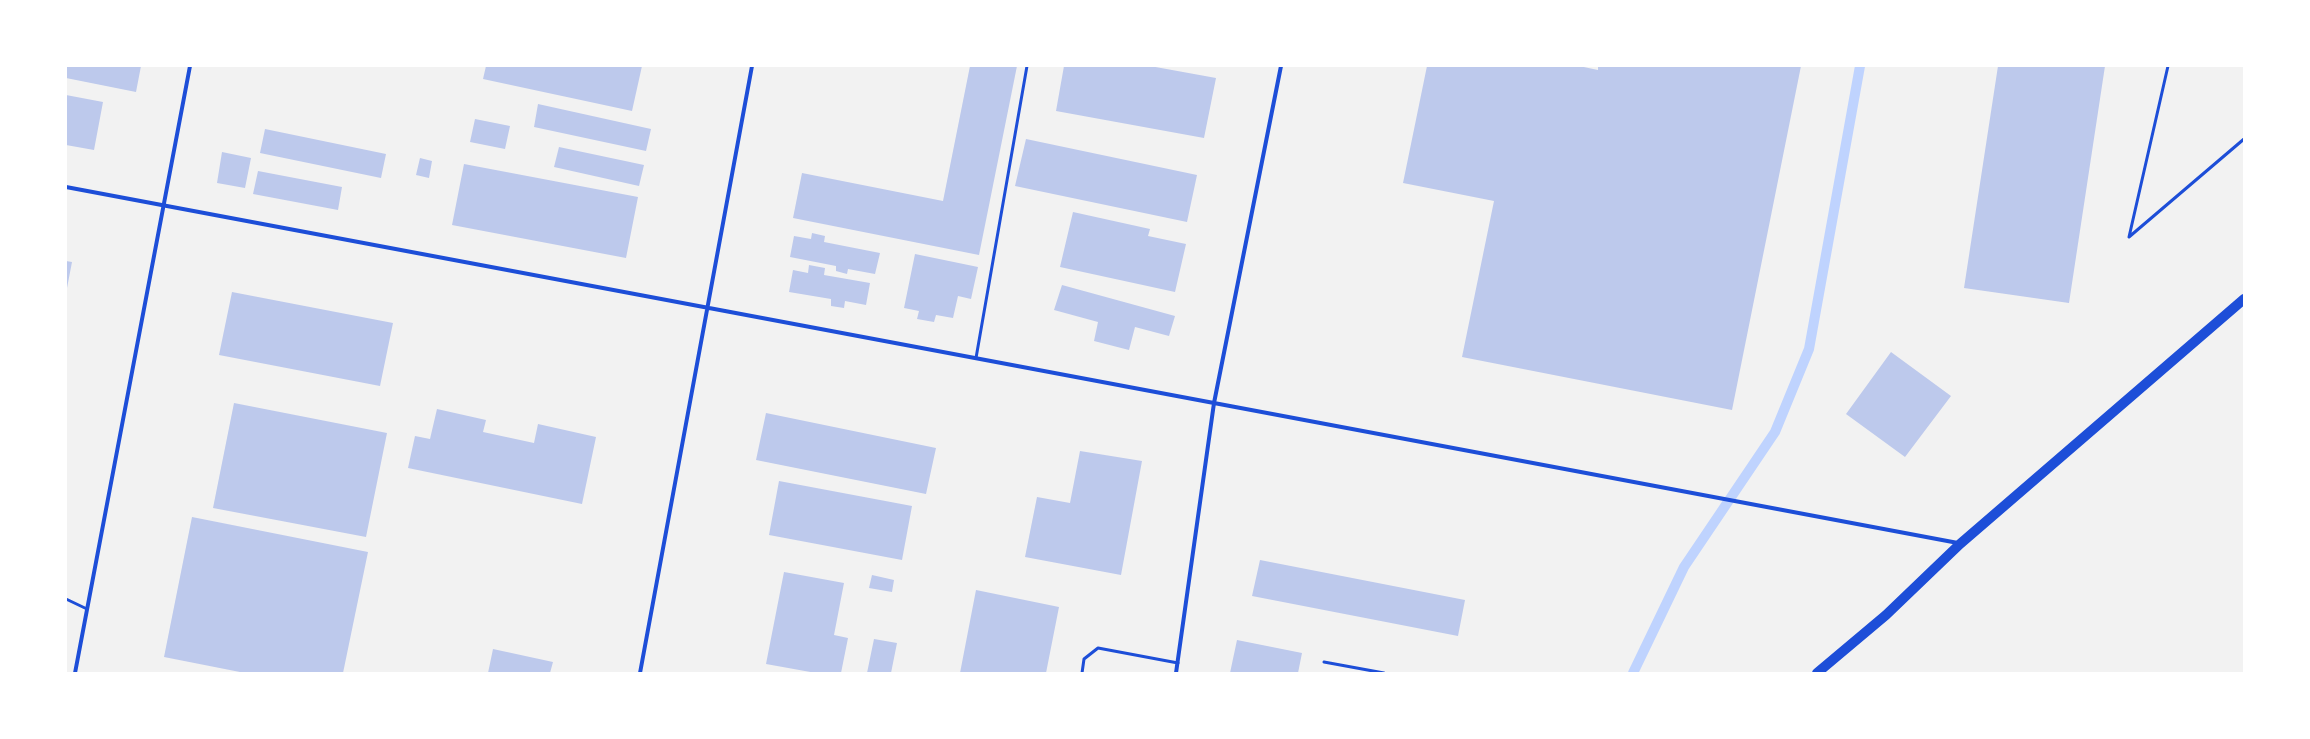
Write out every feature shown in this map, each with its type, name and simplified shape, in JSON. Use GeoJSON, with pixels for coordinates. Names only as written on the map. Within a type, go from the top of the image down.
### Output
{"type":"FeatureCollection","features":[{"type":"Feature","properties":{"kind":"main road"},"geometry":{"type":"LineString","coordinates":[[1817,673],[1886,615],[1960,544],[2244,300]]}},
{"type":"Feature","properties":{"kind":"street"},"geometry":{"type":"LineString","coordinates":[[75,673],[190,66]]}},
{"type":"Feature","properties":{"kind":"street"},"geometry":{"type":"LineString","coordinates":[[640,673],[752,66]]}},
{"type":"Feature","properties":{"kind":"street"},"geometry":{"type":"LineString","coordinates":[[1176,673],[1214,403],[1281,66]]}},
{"type":"Feature","properties":{"kind":"street"},"geometry":{"type":"LineString","coordinates":[[66,187],[1960,544]]}},
{"type":"Feature","properties":{"kind":"lane"},"geometry":{"type":"LineString","coordinates":[[976,358],[1027,66]]}},
{"type":"Feature","properties":{"kind":"lane"},"geometry":{"type":"LineString","coordinates":[[2168,66],[2129,237],[2244,139]]}},
{"type":"Feature","properties":{"kind":"lane"},"geometry":{"type":"LineString","coordinates":[[66,599],[88,609]]}},
{"type":"Feature","properties":{"kind":"lane"},"geometry":{"type":"LineString","coordinates":[[1082,673],[1084,659],[1098,648],[1178,663]]}},
{"type":"Feature","properties":{"kind":"lane"},"geometry":{"type":"LineString","coordinates":[[1324,662],[1384,673]]}},
{"type":"Feature","properties":{"kind":"building"},"geometry":{"type":"Polygon","coordinates":[[[66,66],[141,66],[136,92],[66,78],[66,66]]]}},
{"type":"Feature","properties":{"kind":"building"},"geometry":{"type":"Polygon","coordinates":[[[486,66],[642,66],[632,111],[483,79],[486,66]]]}},
{"type":"Feature","properties":{"kind":"building"},"geometry":{"type":"Polygon","coordinates":[[[970,66],[1017,66],[979,255],[793,218],[802,173],[943,201],[970,66]]]}},
{"type":"Feature","properties":{"kind":"building"},"geometry":{"type":"Polygon","coordinates":[[[1064,66],[1150,66],[1216,78],[1204,138],[1056,111],[1064,66]]]}},
{"type":"Feature","properties":{"kind":"building"},"geometry":{"type":"Polygon","coordinates":[[[1427,66],[1579,66],[1598,70],[1598,66],[1801,66],[1732,410],[1462,357],[1494,201],[1403,183],[1427,66]]]}},
{"type":"Feature","properties":{"kind":"building"},"geometry":{"type":"Polygon","coordinates":[[[1998,66],[2105,66],[2069,303],[1964,288],[1998,66]]]}},
{"type":"Feature","properties":{"kind":"building"},"geometry":{"type":"Polygon","coordinates":[[[66,95],[103,102],[94,150],[66,145],[66,95]]]}},
{"type":"Feature","properties":{"kind":"building"},"geometry":{"type":"Polygon","coordinates":[[[538,104],[651,129],[646,151],[534,127],[538,104]]]}},
{"type":"Feature","properties":{"kind":"building"},"geometry":{"type":"Polygon","coordinates":[[[475,119],[510,126],[505,149],[470,142],[475,119]]]}},
{"type":"Feature","properties":{"kind":"building"},"geometry":{"type":"Polygon","coordinates":[[[265,129],[386,154],[381,178],[260,153],[265,129]]]}},
{"type":"Feature","properties":{"kind":"building"},"geometry":{"type":"Polygon","coordinates":[[[1026,139],[1197,175],[1187,222],[1015,186],[1026,139]]]}},
{"type":"Feature","properties":{"kind":"building"},"geometry":{"type":"Polygon","coordinates":[[[559,147],[644,165],[639,186],[554,167],[559,147]]]}},
{"type":"Feature","properties":{"kind":"building"},"geometry":{"type":"Polygon","coordinates":[[[222,152],[251,158],[245,188],[217,183],[222,152]]]}},
{"type":"Feature","properties":{"kind":"building"},"geometry":{"type":"Polygon","coordinates":[[[420,158],[432,161],[429,178],[416,175],[420,158]]]}},
{"type":"Feature","properties":{"kind":"building"},"geometry":{"type":"Polygon","coordinates":[[[464,164],[638,197],[626,258],[452,225],[464,164]]]}},
{"type":"Feature","properties":{"kind":"building"},"geometry":{"type":"Polygon","coordinates":[[[258,171],[342,187],[338,210],[253,194],[258,171]]]}},
{"type":"Feature","properties":{"kind":"building"},"geometry":{"type":"Polygon","coordinates":[[[1073,212],[1150,229],[1148,236],[1186,244],[1175,292],[1060,267],[1073,212]]]}},
{"type":"Feature","properties":{"kind":"building"},"geometry":{"type":"Polygon","coordinates":[[[812,233],[825,236],[824,242],[880,253],[875,274],[848,269],[847,274],[836,271],[836,266],[790,257],[794,236],[811,239],[812,233]]]}},
{"type":"Feature","properties":{"kind":"building"},"geometry":{"type":"Polygon","coordinates":[[[915,254],[978,267],[971,299],[958,296],[953,318],[936,315],[934,322],[917,319],[919,311],[904,308],[915,254]]]}},
{"type":"Feature","properties":{"kind":"building"},"geometry":{"type":"Polygon","coordinates":[[[66,261],[72,262],[67,288],[66,288],[66,261]]]}},
{"type":"Feature","properties":{"kind":"building"},"geometry":{"type":"Polygon","coordinates":[[[809,265],[825,268],[824,275],[870,283],[866,305],[845,301],[844,308],[831,306],[831,299],[789,292],[793,270],[808,273],[809,265]]]}},
{"type":"Feature","properties":{"kind":"building"},"geometry":{"type":"Polygon","coordinates":[[[1062,285],[1175,316],[1169,336],[1135,327],[1129,350],[1094,341],[1098,322],[1054,310],[1062,285]]]}},
{"type":"Feature","properties":{"kind":"building"},"geometry":{"type":"Polygon","coordinates":[[[232,292],[393,323],[380,386],[219,355],[232,292]]]}},
{"type":"Feature","properties":{"kind":"building"},"geometry":{"type":"Polygon","coordinates":[[[1891,352],[1951,396],[1905,457],[1846,414],[1891,352]]]}},
{"type":"Feature","properties":{"kind":"building"},"geometry":{"type":"Polygon","coordinates":[[[234,403],[387,433],[366,537],[213,508],[234,403]]]}},
{"type":"Feature","properties":{"kind":"building"},"geometry":{"type":"Polygon","coordinates":[[[437,409],[486,420],[483,432],[534,443],[538,424],[596,437],[582,504],[408,468],[415,436],[430,439],[437,409]]]}},
{"type":"Feature","properties":{"kind":"building"},"geometry":{"type":"Polygon","coordinates":[[[766,413],[936,448],[926,494],[756,460],[766,413]]]}},
{"type":"Feature","properties":{"kind":"building"},"geometry":{"type":"Polygon","coordinates":[[[1080,451],[1142,461],[1121,575],[1025,557],[1037,497],[1070,503],[1080,451]]]}},
{"type":"Feature","properties":{"kind":"building"},"geometry":{"type":"Polygon","coordinates":[[[779,481],[912,506],[902,560],[769,535],[779,481]]]}},
{"type":"Feature","properties":{"kind":"building"},"geometry":{"type":"Polygon","coordinates":[[[192,517],[368,552],[343,673],[245,673],[164,657],[192,517]]]}},
{"type":"Feature","properties":{"kind":"building"},"geometry":{"type":"Polygon","coordinates":[[[1260,560],[1465,600],[1458,636],[1252,596],[1260,560]]]}},
{"type":"Feature","properties":{"kind":"building"},"geometry":{"type":"Polygon","coordinates":[[[784,572],[844,583],[834,635],[848,638],[841,673],[816,673],[766,664],[784,572]]]}},
{"type":"Feature","properties":{"kind":"building"},"geometry":{"type":"Polygon","coordinates":[[[872,575],[894,580],[892,592],[869,588],[872,575]]]}},
{"type":"Feature","properties":{"kind":"building"},"geometry":{"type":"Polygon","coordinates":[[[976,590],[1059,607],[1046,673],[960,673],[976,590]]]}},
{"type":"Feature","properties":{"kind":"building"},"geometry":{"type":"Polygon","coordinates":[[[874,639],[897,643],[891,673],[867,673],[874,639]]]}},
{"type":"Feature","properties":{"kind":"building"},"geometry":{"type":"Polygon","coordinates":[[[1237,640],[1302,653],[1298,673],[1230,673],[1237,640]]]}},
{"type":"Feature","properties":{"kind":"building"},"geometry":{"type":"Polygon","coordinates":[[[493,649],[553,662],[550,673],[488,673],[493,649]]]}},
{"type":"Feature","properties":{"kind":"waterway"},"geometry":{"type":"LineString","coordinates":[[1633,673],[1684,567],[1775,432],[1809,349],[1860,66]]}}]}
